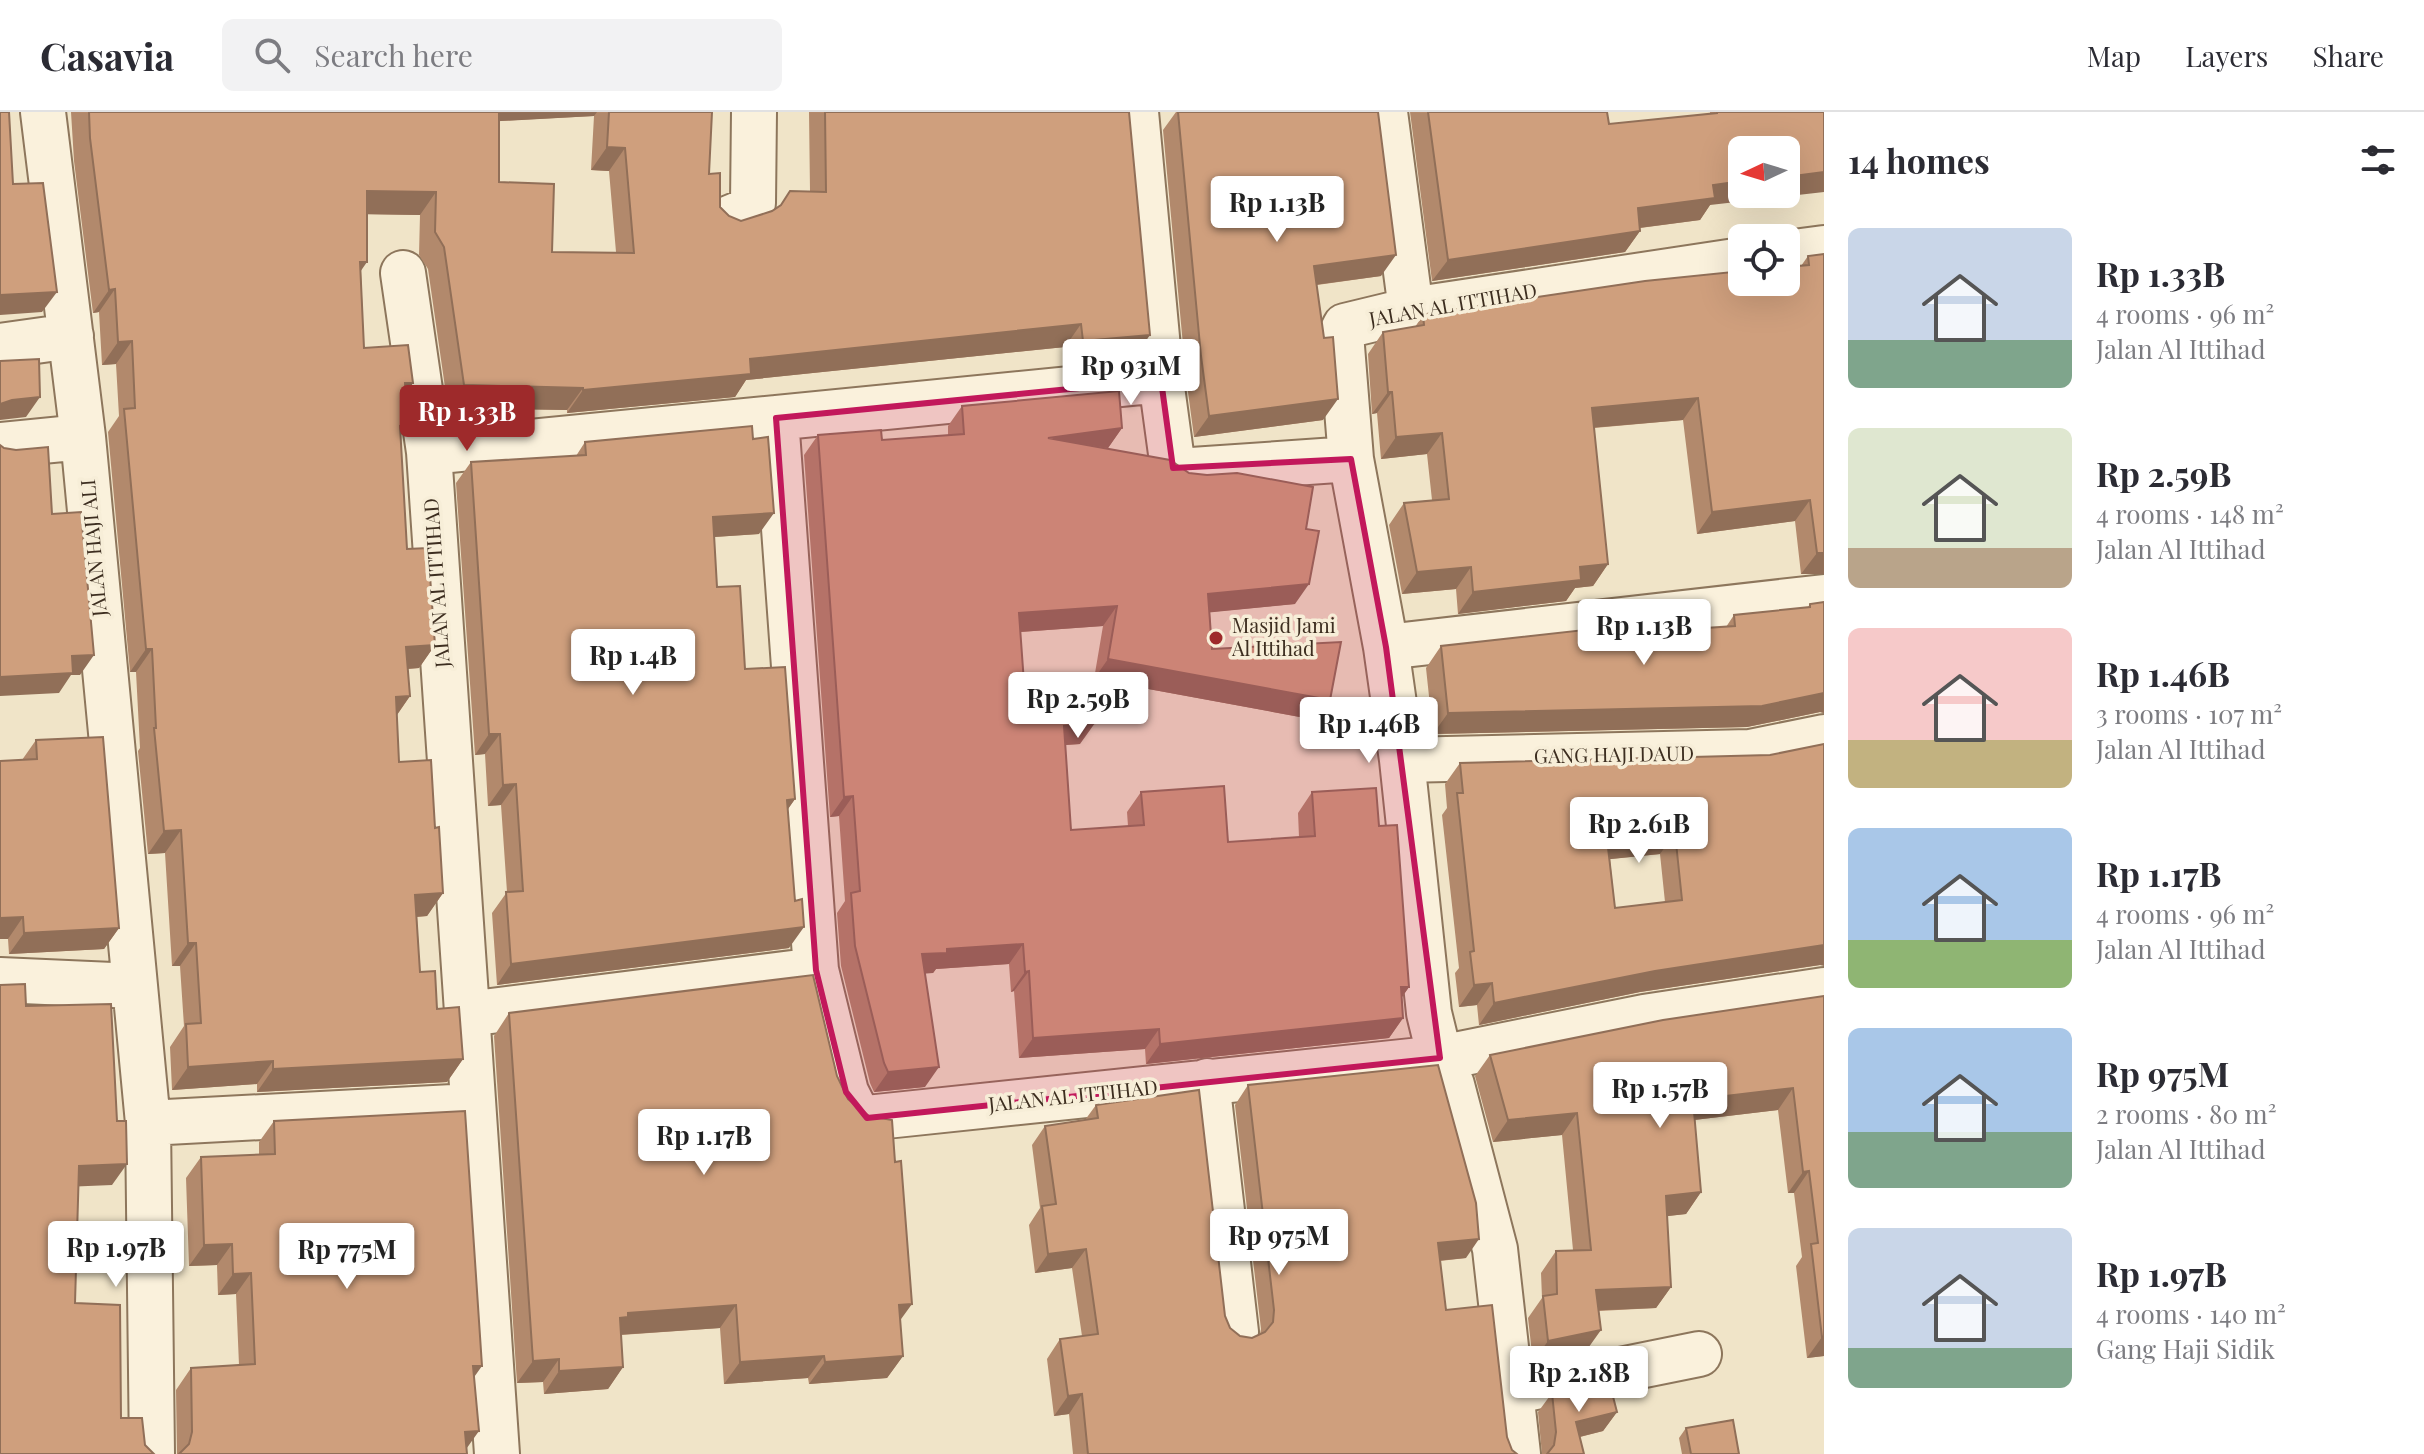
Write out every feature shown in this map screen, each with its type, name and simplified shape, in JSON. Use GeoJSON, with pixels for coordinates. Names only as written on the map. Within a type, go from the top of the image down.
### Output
{"type":"FeatureCollection","features":[{"type":"Feature","properties":{"kind":"street","name":"JALAN HAJI ALI"},"geometry":{"type":"LineString","coordinates":[[43,112],[83,437],[148,1123],[152,1454]]}},
{"type":"Feature","properties":{"kind":"street"},"geometry":{"type":"LineString","coordinates":[[727,219],[746,211],[753,203],[754,112]]}},
{"type":"Feature","properties":{"kind":"street"},"geometry":{"type":"LineString","coordinates":[[1136,112],[1161,380],[1172,461],[1179,468],[1192,470],[1351,459]]}},
{"type":"Feature","properties":{"kind":"street"},"geometry":{"type":"LineString","coordinates":[[1385,112],[1411,310]]}},
{"type":"Feature","properties":{"kind":"street"},"geometry":{"type":"LineString","coordinates":[[1800,251],[1824,248]]}},
{"type":"Feature","properties":{"kind":"street","name":"JALAN AL ITTIHAD"},"geometry":{"type":"LineString","coordinates":[[1518,1454],[1495,1249],[1452,1085],[1440,1058],[1429,1013],[1402,760],[1386,647],[1351,459],[1341,334],[1345,326],[1355,322],[1411,310],[1728,262]]}},
{"type":"Feature","properties":{"kind":"street","name":"JALAN AL ITTIHAD"},"geometry":{"type":"LineString","coordinates":[[403,273],[429,452],[497,1454]]}},
{"type":"Feature","properties":{"kind":"street"},"geometry":{"type":"LineString","coordinates":[[0,346],[71,336]]}},
{"type":"Feature","properties":{"kind":"street"},"geometry":{"type":"LineString","coordinates":[[429,452],[1161,380]]}},
{"type":"Feature","properties":{"kind":"street","name":"JALAN AL ITTIHAD"},"geometry":{"type":"LineString","coordinates":[[776,418],[816,970],[846,1092],[855,1110],[867,1118],[1440,1058]]}},
{"type":"Feature","properties":{"kind":"street"},"geometry":{"type":"LineString","coordinates":[[0,445],[83,437]]}},
{"type":"Feature","properties":{"kind":"street"},"geometry":{"type":"LineString","coordinates":[[1386,647],[1824,597]]}},
{"type":"Feature","properties":{"kind":"street","name":"GANG HAJI DAUD"},"geometry":{"type":"LineString","coordinates":[[1402,760],[1750,752],[1824,737]]}},
{"type":"Feature","properties":{"kind":"street"},"geometry":{"type":"LineString","coordinates":[[467,1014],[816,970]]}},
{"type":"Feature","properties":{"kind":"street"},"geometry":{"type":"LineString","coordinates":[[0,980],[135,986]]}},
{"type":"Feature","properties":{"kind":"street"},"geometry":{"type":"LineString","coordinates":[[1440,1058],[1644,1017],[1824,990]]}},
{"type":"Feature","properties":{"kind":"street"},"geometry":{"type":"LineString","coordinates":[[1207,1081],[1236,1332]]}},
{"type":"Feature","properties":{"kind":"street"},"geometry":{"type":"LineString","coordinates":[[148,1123],[472,1106]]}},
{"type":"Feature","properties":{"kind":"street"},"geometry":{"type":"LineString","coordinates":[[1511,1392],[1699,1354]]}},
{"type":"Feature","properties":{"kind":"highlighted area"},"geometry":{"type":"Polygon","coordinates":[[[1161,380],[1173,468],[1351,459],[1386,647],[1440,1058],[867,1118],[846,1092],[816,970],[776,418],[1161,380]]]}},
{"type":"Feature","properties":{"kind":"building"},"geometry":{"type":"Polygon","coordinates":[[[0,112],[9,112],[13,184],[43,183],[57,292],[0,295],[0,112]]]}},
{"type":"Feature","properties":{"kind":"building"},"geometry":{"type":"Polygon","coordinates":[[[89,112],[499,112],[499,182],[554,184],[552,252],[634,253],[625,148],[607,147],[609,112],[712,112],[709,174],[720,173],[720,207],[729,216],[741,221],[772,211],[781,205],[790,191],[826,192],[825,112],[1129,112],[1150,335],[1083,341],[1081,324],[750,359],[751,374],[583,390],[464,385],[444,247],[435,232],[436,192],[367,191],[367,262],[360,262],[364,348],[408,345],[413,383],[405,383],[408,425],[400,426],[407,549],[428,548],[435,645],[406,647],[410,696],[396,697],[399,762],[431,760],[435,828],[439,827],[443,893],[415,895],[420,972],[435,971],[437,1009],[459,1007],[463,1059],[273,1069],[273,1061],[188,1067],[186,1024],[201,1023],[196,943],[188,943],[181,830],[164,831],[154,728],[152,649],[146,649],[124,409],[135,408],[132,341],[118,342],[115,289],[109,290],[89,112]]]}},
{"type":"Feature","properties":{"kind":"building"},"geometry":{"type":"Polygon","coordinates":[[[1178,112],[1378,112],[1396,255],[1314,266],[1324,338],[1333,337],[1338,399],[1209,416],[1178,112]]]}},
{"type":"Feature","properties":{"kind":"building"},"geometry":{"type":"Polygon","coordinates":[[[1428,112],[1607,112],[1609,124],[1717,112],[1824,112],[1824,172],[1800,175],[1800,136],[1728,136],[1728,183],[1713,185],[1715,198],[1638,208],[1640,231],[1448,260],[1428,112]]]}},
{"type":"Feature","properties":{"kind":"building"},"geometry":{"type":"Polygon","coordinates":[[[1824,254],[1824,553],[1817,553],[1810,500],[1712,512],[1698,398],[1592,408],[1608,564],[1580,567],[1581,580],[1473,592],[1471,567],[1417,572],[1404,503],[1449,499],[1442,433],[1396,437],[1392,392],[1388,392],[1383,332],[1424,325],[1423,315],[1431,313],[1645,281],[1728,272],[1728,296],[1800,296],[1800,266],[1809,265],[1808,256],[1824,254]]]}},
{"type":"Feature","properties":{"kind":"building"},"geometry":{"type":"Polygon","coordinates":[[[39,359],[40,397],[0,404],[0,361],[39,359]]]}},
{"type":"Feature","properties":{"kind":"building"},"geometry":{"type":"Polygon","coordinates":[[[1119,391],[1122,428],[1048,438],[1170,460],[1189,473],[1237,473],[1313,487],[1306,529],[1319,531],[1309,584],[1208,594],[1212,649],[1341,642],[1330,700],[1108,659],[1117,606],[1019,613],[1024,683],[1091,679],[1095,723],[1064,726],[1071,830],[1144,825],[1141,792],[1224,786],[1228,842],[1315,836],[1312,792],[1376,788],[1379,826],[1397,825],[1409,987],[1401,987],[1403,1018],[1160,1044],[1159,1029],[1033,1038],[1029,971],[1025,972],[1023,944],[947,949],[947,953],[922,954],[939,1067],[888,1072],[855,946],[851,893],[860,891],[853,796],[844,797],[818,435],[881,430],[882,440],[964,434],[962,406],[1119,391]]]}},
{"type":"Feature","properties":{"kind":"building"},"geometry":{"type":"Polygon","coordinates":[[[752,426],[753,439],[768,437],[774,513],[713,517],[717,587],[740,586],[745,669],[785,667],[795,799],[787,800],[795,901],[802,899],[804,927],[511,964],[506,892],[523,891],[516,784],[503,785],[500,734],[489,734],[471,462],[586,455],[585,442],[752,426]]]}},
{"type":"Feature","properties":{"kind":"building"},"geometry":{"type":"Polygon","coordinates":[[[0,445],[16,450],[48,447],[52,514],[81,512],[94,655],[72,656],[73,673],[0,677],[0,445]]]}},
{"type":"Feature","properties":{"kind":"building"},"geometry":{"type":"Polygon","coordinates":[[[1824,602],[1824,693],[1762,706],[1448,713],[1441,646],[1584,630],[1584,636],[1735,626],[1734,615],[1810,607],[1810,604],[1824,602]]]}},
{"type":"Feature","properties":{"kind":"building"},"geometry":{"type":"Polygon","coordinates":[[[103,737],[119,928],[24,933],[23,917],[0,918],[0,761],[37,759],[36,740],[103,737]]]}},
{"type":"Feature","properties":{"kind":"building"},"geometry":{"type":"Polygon","coordinates":[[[1824,744],[1824,945],[1655,971],[1494,1003],[1492,983],[1474,985],[1470,952],[1474,951],[1457,793],[1463,793],[1460,763],[1770,755],[1824,744]],[[1675,833],[1607,839],[1615,908],[1682,900],[1675,833]]]}},
{"type":"Feature","properties":{"kind":"building"},"geometry":{"type":"Polygon","coordinates":[[[813,975],[837,1076],[848,1099],[869,1116],[892,1120],[895,1162],[901,1161],[912,1304],[899,1305],[903,1356],[825,1362],[824,1356],[740,1362],[736,1305],[628,1313],[628,1317],[620,1318],[623,1367],[559,1371],[559,1359],[533,1361],[509,1013],[813,975]]]}},
{"type":"Feature","properties":{"kind":"building"},"geometry":{"type":"Polygon","coordinates":[[[25,984],[26,1006],[111,1004],[117,1121],[126,1121],[127,1164],[79,1166],[75,1303],[120,1305],[121,1418],[142,1418],[145,1445],[154,1454],[0,1454],[0,985],[25,984]]]}},
{"type":"Feature","properties":{"kind":"building"},"geometry":{"type":"Polygon","coordinates":[[[1824,996],[1824,1336],[1811,1244],[1818,1243],[1809,1171],[1803,1172],[1793,1088],[1693,1100],[1701,1192],[1666,1196],[1671,1287],[1596,1290],[1601,1330],[1548,1341],[1543,1296],[1557,1294],[1556,1251],[1591,1250],[1577,1113],[1508,1120],[1490,1055],[1663,1020],[1824,996]]]}},
{"type":"Feature","properties":{"kind":"building"},"geometry":{"type":"Polygon","coordinates":[[[1438,1065],[1476,1203],[1479,1239],[1438,1243],[1446,1310],[1492,1305],[1507,1437],[1517,1454],[1088,1454],[1082,1394],[1068,1396],[1060,1339],[1098,1334],[1086,1249],[1048,1254],[1042,1206],[1056,1204],[1045,1126],[1098,1118],[1096,1105],[1199,1090],[1225,1316],[1230,1328],[1240,1336],[1252,1338],[1265,1332],[1273,1322],[1274,1310],[1248,1085],[1438,1065]]]}},
{"type":"Feature","properties":{"kind":"building"},"geometry":{"type":"Polygon","coordinates":[[[465,1111],[482,1366],[473,1366],[479,1431],[465,1432],[467,1454],[179,1454],[189,1444],[192,1432],[191,1368],[255,1364],[251,1273],[233,1274],[232,1244],[204,1245],[201,1157],[275,1154],[274,1121],[465,1111]]]}},
{"type":"Feature","properties":{"kind":"building"},"geometry":{"type":"Polygon","coordinates":[[[1609,1381],[1617,1412],[1576,1422],[1584,1454],[1547,1454],[1554,1445],[1556,1432],[1552,1393],[1609,1381]]]}},
{"type":"Feature","properties":{"kind":"building"},"geometry":{"type":"Polygon","coordinates":[[[1733,1420],[1739,1454],[1691,1454],[1686,1428],[1733,1420]]]}},
{"type":"Feature","properties":{"kind":"place","name":"Masjid Jami Al Ittihad"},"geometry":{"type":"Point","coordinates":[1216,638]}}]}
